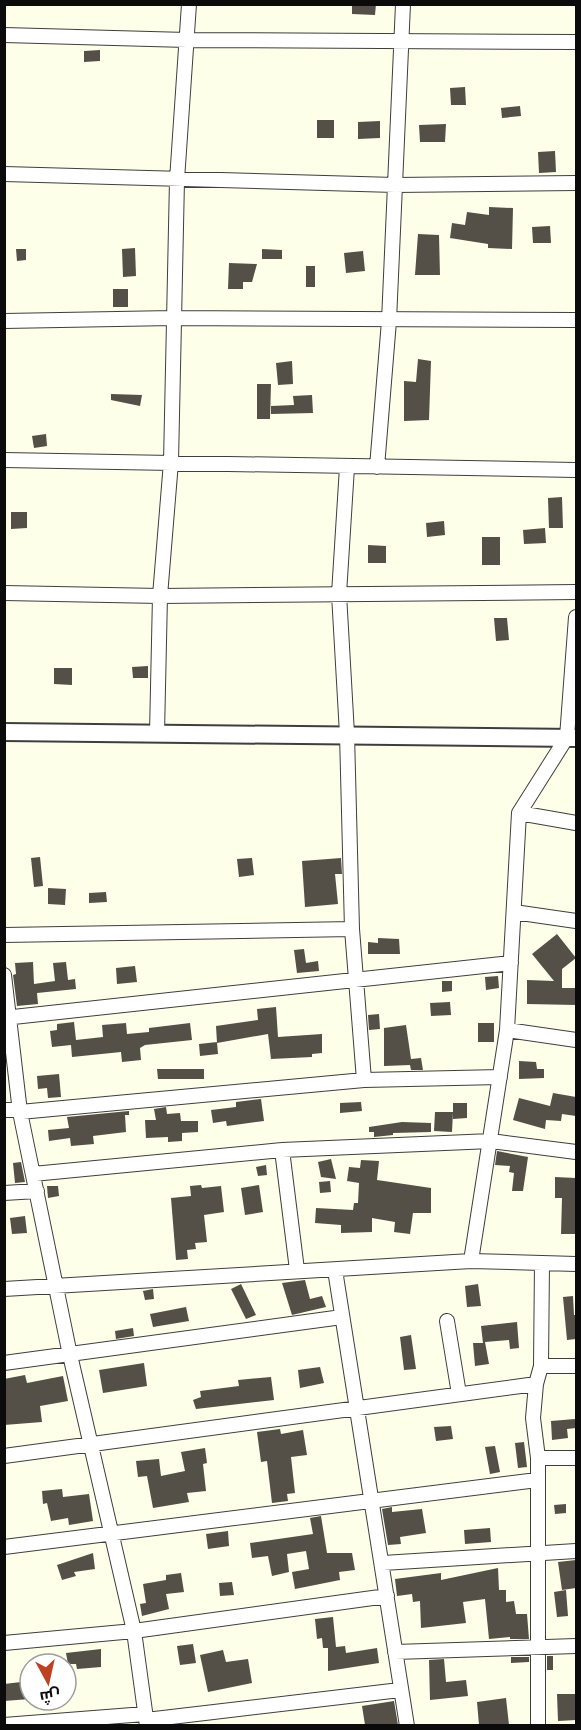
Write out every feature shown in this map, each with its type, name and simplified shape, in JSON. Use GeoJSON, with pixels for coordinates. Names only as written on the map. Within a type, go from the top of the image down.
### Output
{"type":"FeatureCollection","features":[{"type":"Feature","properties":{"kind":"street"},"geometry":{"type":"LineString","coordinates":[[157,733],[160,596],[171,462],[177,180],[189,4]]}},
{"type":"Feature","properties":{"kind":"street"},"geometry":{"type":"LineString","coordinates":[[377,466],[389,321],[404,4]]}},
{"type":"Feature","properties":{"kind":"street"},"geometry":{"type":"LineString","coordinates":[[4,35],[187,40],[576,42]]}},
{"type":"Feature","properties":{"kind":"street"},"geometry":{"type":"LineString","coordinates":[[4,174],[395,185],[576,183]]}},
{"type":"Feature","properties":{"kind":"street"},"geometry":{"type":"LineString","coordinates":[[4,321],[173,318],[389,321],[576,320]]}},
{"type":"Feature","properties":{"kind":"street"},"geometry":{"type":"LineString","coordinates":[[4,460],[576,470]]}},
{"type":"Feature","properties":{"kind":"street"},"geometry":{"type":"LineString","coordinates":[[347,467],[339,594],[347,734],[352,929],[364,1080]]}},
{"type":"Feature","properties":{"kind":"street"},"geometry":{"type":"LineString","coordinates":[[4,593],[160,596],[576,592]]}},
{"type":"Feature","properties":{"kind":"street"},"geometry":{"type":"LineString","coordinates":[[471,1261],[507,1030],[519,813],[572,738],[576,617]]}},
{"type":"Feature","properties":{"kind":"street"},"geometry":{"type":"LineString","coordinates":[[4,732],[572,738]]}},
{"type":"Feature","properties":{"kind":"street"},"geometry":{"type":"LineString","coordinates":[[519,813],[576,823]]}},
{"type":"Feature","properties":{"kind":"street"},"geometry":{"type":"LineString","coordinates":[[514,912],[576,921]]}},
{"type":"Feature","properties":{"kind":"street"},"geometry":{"type":"LineString","coordinates":[[4,935],[352,929]]}},
{"type":"Feature","properties":{"kind":"street"},"geometry":{"type":"LineString","coordinates":[[7,1018],[511,963]]}},
{"type":"Feature","properties":{"kind":"street"},"geometry":{"type":"LineString","coordinates":[[4,975],[7,1018],[20,1111],[70,1354],[134,1631],[146,1720]]}},
{"type":"Feature","properties":{"kind":"street"},"geometry":{"type":"LineString","coordinates":[[507,1030],[576,1040]]}},
{"type":"Feature","properties":{"kind":"street"},"geometry":{"type":"LineString","coordinates":[[4,1110],[20,1111],[364,1080],[500,1077]]}},
{"type":"Feature","properties":{"kind":"street"},"geometry":{"type":"LineString","coordinates":[[33,1174],[282,1150],[491,1141],[576,1152]]}},
{"type":"Feature","properties":{"kind":"street"},"geometry":{"type":"LineString","coordinates":[[282,1150],[297,1270]]}},
{"type":"Feature","properties":{"kind":"street"},"geometry":{"type":"LineString","coordinates":[[4,1193],[37,1191]]}},
{"type":"Feature","properties":{"kind":"street"},"geometry":{"type":"LineString","coordinates":[[4,1289],[58,1288],[297,1270],[335,1270],[471,1261],[576,1264]]}},
{"type":"Feature","properties":{"kind":"street"},"geometry":{"type":"LineString","coordinates":[[538,1725],[538,1458],[533,1418],[536,1384],[541,1366],[542,1263]]}},
{"type":"Feature","properties":{"kind":"street"},"geometry":{"type":"LineString","coordinates":[[335,1270],[374,1501],[400,1690],[407,1725]]}},
{"type":"Feature","properties":{"kind":"street"},"geometry":{"type":"LineString","coordinates":[[4,1363],[342,1317]]}},
{"type":"Feature","properties":{"kind":"street"},"geometry":{"type":"LineString","coordinates":[[447,1321],[459,1394]]}},
{"type":"Feature","properties":{"kind":"street"},"geometry":{"type":"LineString","coordinates":[[541,1366],[576,1366]]}},
{"type":"Feature","properties":{"kind":"street"},"geometry":{"type":"LineString","coordinates":[[4,1456],[536,1384]]}},
{"type":"Feature","properties":{"kind":"street"},"geometry":{"type":"LineString","coordinates":[[538,1458],[576,1458]]}},
{"type":"Feature","properties":{"kind":"street"},"geometry":{"type":"LineString","coordinates":[[4,1547],[537,1480]]}},
{"type":"Feature","properties":{"kind":"street"},"geometry":{"type":"LineString","coordinates":[[383,1563],[539,1551],[576,1551]]}},
{"type":"Feature","properties":{"kind":"street"},"geometry":{"type":"LineString","coordinates":[[4,1643],[134,1631],[387,1596]]}},
{"type":"Feature","properties":{"kind":"street"},"geometry":{"type":"LineString","coordinates":[[395,1652],[576,1646]]}},
{"type":"Feature","properties":{"kind":"street"},"geometry":{"type":"LineString","coordinates":[[4,1725],[146,1720],[400,1690]]}},
{"type":"Feature","properties":{"kind":"building"},"geometry":{"type":"Polygon","coordinates":[[[352,4],[376,4],[375,15],[352,14],[352,4]]]}},
{"type":"Feature","properties":{"kind":"building"},"geometry":{"type":"Polygon","coordinates":[[[100,50],[100,61],[84,62],[84,51],[100,50]]]}},
{"type":"Feature","properties":{"kind":"building"},"geometry":{"type":"Polygon","coordinates":[[[465,87],[466,105],[451,105],[450,88],[465,87]]]}},
{"type":"Feature","properties":{"kind":"building"},"geometry":{"type":"Polygon","coordinates":[[[520,106],[521,116],[502,118],[501,108],[520,106]]]}},
{"type":"Feature","properties":{"kind":"building"},"geometry":{"type":"Polygon","coordinates":[[[317,120],[334,120],[334,138],[317,138],[317,120]]]}},
{"type":"Feature","properties":{"kind":"building"},"geometry":{"type":"Polygon","coordinates":[[[380,121],[380,138],[358,139],[358,122],[380,121]]]}},
{"type":"Feature","properties":{"kind":"building"},"geometry":{"type":"Polygon","coordinates":[[[446,124],[445,142],[420,142],[419,125],[446,124]]]}},
{"type":"Feature","properties":{"kind":"building"},"geometry":{"type":"Polygon","coordinates":[[[555,151],[556,172],[539,173],[538,152],[555,151]]]}},
{"type":"Feature","properties":{"kind":"building"},"geometry":{"type":"Polygon","coordinates":[[[489,207],[513,208],[512,249],[488,248],[488,244],[450,238],[452,223],[465,225],[467,212],[489,215],[489,207]]]}},
{"type":"Feature","properties":{"kind":"building"},"geometry":{"type":"Polygon","coordinates":[[[550,226],[551,243],[533,243],[532,227],[550,226]]]}},
{"type":"Feature","properties":{"kind":"building"},"geometry":{"type":"Polygon","coordinates":[[[418,234],[439,235],[440,275],[415,275],[418,234]]]}},
{"type":"Feature","properties":{"kind":"building"},"geometry":{"type":"Polygon","coordinates":[[[135,248],[136,276],[123,277],[122,249],[135,248]]]}},
{"type":"Feature","properties":{"kind":"building"},"geometry":{"type":"Polygon","coordinates":[[[16,249],[26,249],[26,260],[17,261],[16,249]]]}},
{"type":"Feature","properties":{"kind":"building"},"geometry":{"type":"Polygon","coordinates":[[[262,249],[282,250],[282,259],[262,259],[262,249]]]}},
{"type":"Feature","properties":{"kind":"building"},"geometry":{"type":"Polygon","coordinates":[[[363,251],[365,271],[346,273],[344,253],[363,251]]]}},
{"type":"Feature","properties":{"kind":"building"},"geometry":{"type":"Polygon","coordinates":[[[229,263],[257,264],[252,282],[243,282],[243,289],[228,289],[229,263]]]}},
{"type":"Feature","properties":{"kind":"building"},"geometry":{"type":"Polygon","coordinates":[[[306,266],[315,266],[315,287],[306,287],[306,266]]]}},
{"type":"Feature","properties":{"kind":"building"},"geometry":{"type":"Polygon","coordinates":[[[113,289],[128,289],[128,307],[113,307],[113,289]]]}},
{"type":"Feature","properties":{"kind":"building"},"geometry":{"type":"Polygon","coordinates":[[[418,359],[431,361],[429,420],[404,421],[404,381],[416,382],[418,359]]]}},
{"type":"Feature","properties":{"kind":"building"},"geometry":{"type":"Polygon","coordinates":[[[292,361],[293,384],[278,385],[276,363],[292,361]]]}},
{"type":"Feature","properties":{"kind":"building"},"geometry":{"type":"Polygon","coordinates":[[[257,384],[271,384],[270,419],[257,419],[257,384]]]}},
{"type":"Feature","properties":{"kind":"building"},"geometry":{"type":"Polygon","coordinates":[[[111,394],[142,395],[140,406],[111,400],[111,394]]]}},
{"type":"Feature","properties":{"kind":"building"},"geometry":{"type":"Polygon","coordinates":[[[312,395],[313,413],[271,414],[271,406],[294,405],[293,396],[312,395]]]}},
{"type":"Feature","properties":{"kind":"building"},"geometry":{"type":"Polygon","coordinates":[[[46,434],[47,446],[34,448],[32,436],[46,434]]]}},
{"type":"Feature","properties":{"kind":"building"},"geometry":{"type":"Polygon","coordinates":[[[562,497],[563,528],[549,528],[548,498],[562,497]]]}},
{"type":"Feature","properties":{"kind":"building"},"geometry":{"type":"Polygon","coordinates":[[[11,512],[27,512],[27,528],[11,529],[11,512]]]}},
{"type":"Feature","properties":{"kind":"building"},"geometry":{"type":"Polygon","coordinates":[[[444,521],[445,535],[427,537],[426,523],[444,521]]]}},
{"type":"Feature","properties":{"kind":"building"},"geometry":{"type":"Polygon","coordinates":[[[545,528],[546,543],[524,544],[523,530],[545,528]]]}},
{"type":"Feature","properties":{"kind":"building"},"geometry":{"type":"Polygon","coordinates":[[[482,537],[500,537],[500,565],[482,565],[482,537]]]}},
{"type":"Feature","properties":{"kind":"building"},"geometry":{"type":"Polygon","coordinates":[[[368,545],[386,546],[386,563],[368,563],[368,545]]]}},
{"type":"Feature","properties":{"kind":"building"},"geometry":{"type":"Polygon","coordinates":[[[494,618],[507,618],[509,640],[496,641],[494,618]]]}},
{"type":"Feature","properties":{"kind":"building"},"geometry":{"type":"Polygon","coordinates":[[[148,666],[148,678],[133,678],[132,667],[148,666]]]}},
{"type":"Feature","properties":{"kind":"building"},"geometry":{"type":"Polygon","coordinates":[[[54,668],[72,668],[72,685],[54,684],[54,668]]]}},
{"type":"Feature","properties":{"kind":"building"},"geometry":{"type":"Polygon","coordinates":[[[40,857],[43,886],[34,887],[31,858],[40,857]]]}},
{"type":"Feature","properties":{"kind":"building"},"geometry":{"type":"Polygon","coordinates":[[[252,858],[254,875],[239,877],[237,859],[252,858]]]}},
{"type":"Feature","properties":{"kind":"building"},"geometry":{"type":"Polygon","coordinates":[[[341,858],[342,874],[335,874],[338,904],[305,907],[302,861],[341,858]]]}},
{"type":"Feature","properties":{"kind":"building"},"geometry":{"type":"Polygon","coordinates":[[[48,888],[66,889],[65,905],[48,904],[48,888]]]}},
{"type":"Feature","properties":{"kind":"building"},"geometry":{"type":"Polygon","coordinates":[[[106,892],[107,902],[89,903],[89,893],[106,892]]]}},
{"type":"Feature","properties":{"kind":"building"},"geometry":{"type":"Polygon","coordinates":[[[557,934],[576,958],[562,969],[562,988],[576,988],[576,1005],[527,1004],[527,980],[554,981],[532,954],[557,934]]]}},
{"type":"Feature","properties":{"kind":"building"},"geometry":{"type":"Polygon","coordinates":[[[378,938],[399,939],[400,954],[368,954],[368,942],[378,943],[378,938]]]}},
{"type":"Feature","properties":{"kind":"building"},"geometry":{"type":"Polygon","coordinates":[[[304,949],[306,963],[318,961],[319,971],[297,973],[294,950],[304,949]]]}},
{"type":"Feature","properties":{"kind":"building"},"geometry":{"type":"Polygon","coordinates":[[[33,962],[34,984],[55,981],[53,963],[66,962],[68,980],[75,979],[76,989],[37,993],[38,1004],[17,1006],[13,975],[16,974],[15,963],[33,962]]]}},
{"type":"Feature","properties":{"kind":"building"},"geometry":{"type":"Polygon","coordinates":[[[135,966],[137,982],[117,984],[116,968],[135,966]]]}},
{"type":"Feature","properties":{"kind":"building"},"geometry":{"type":"Polygon","coordinates":[[[498,976],[499,988],[486,990],[485,977],[498,976]]]}},
{"type":"Feature","properties":{"kind":"building"},"geometry":{"type":"Polygon","coordinates":[[[442,981],[452,981],[452,991],[442,992],[442,981]]]}},
{"type":"Feature","properties":{"kind":"building"},"geometry":{"type":"Polygon","coordinates":[[[450,1002],[451,1015],[431,1016],[430,1003],[450,1002]]]}},
{"type":"Feature","properties":{"kind":"building"},"geometry":{"type":"Polygon","coordinates":[[[276,1007],[278,1037],[322,1034],[322,1053],[312,1054],[312,1057],[271,1059],[268,1034],[217,1043],[216,1026],[258,1020],[257,1009],[276,1007]]]}},
{"type":"Feature","properties":{"kind":"building"},"geometry":{"type":"Polygon","coordinates":[[[379,1014],[380,1029],[369,1030],[368,1015],[379,1014]]]}},
{"type":"Feature","properties":{"kind":"building"},"geometry":{"type":"Polygon","coordinates":[[[74,1022],[76,1040],[103,1037],[102,1025],[126,1023],[127,1034],[149,1032],[149,1028],[190,1023],[192,1040],[145,1045],[140,1048],[141,1060],[122,1062],[121,1052],[72,1057],[71,1045],[52,1047],[50,1031],[57,1030],[57,1024],[74,1022]]]}},
{"type":"Feature","properties":{"kind":"building"},"geometry":{"type":"Polygon","coordinates":[[[478,1023],[494,1023],[494,1042],[478,1042],[478,1023]]]}},
{"type":"Feature","properties":{"kind":"building"},"geometry":{"type":"Polygon","coordinates":[[[406,1025],[411,1059],[421,1058],[423,1070],[411,1070],[410,1065],[384,1066],[384,1028],[406,1025]]]}},
{"type":"Feature","properties":{"kind":"building"},"geometry":{"type":"Polygon","coordinates":[[[217,1042],[218,1054],[200,1056],[199,1044],[217,1042]]]}},
{"type":"Feature","properties":{"kind":"building"},"geometry":{"type":"Polygon","coordinates":[[[519,1061],[536,1062],[537,1069],[544,1069],[544,1078],[519,1079],[519,1061]]]}},
{"type":"Feature","properties":{"kind":"building"},"geometry":{"type":"Polygon","coordinates":[[[157,1069],[204,1069],[204,1079],[158,1079],[157,1069]]]}},
{"type":"Feature","properties":{"kind":"building"},"geometry":{"type":"Polygon","coordinates":[[[59,1074],[61,1097],[48,1098],[47,1088],[38,1089],[37,1076],[59,1074]]]}},
{"type":"Feature","properties":{"kind":"building"},"geometry":{"type":"Polygon","coordinates":[[[553,1093],[576,1097],[576,1116],[562,1114],[561,1121],[546,1120],[545,1129],[513,1120],[519,1098],[550,1106],[553,1093]]]}},
{"type":"Feature","properties":{"kind":"building"},"geometry":{"type":"Polygon","coordinates":[[[261,1099],[264,1121],[227,1126],[226,1121],[213,1123],[211,1110],[236,1107],[236,1102],[261,1099]]]}},
{"type":"Feature","properties":{"kind":"building"},"geometry":{"type":"Polygon","coordinates":[[[361,1102],[362,1111],[340,1113],[340,1103],[361,1102]]]}},
{"type":"Feature","properties":{"kind":"building"},"geometry":{"type":"Polygon","coordinates":[[[453,1103],[467,1103],[467,1118],[453,1119],[453,1103]]]}},
{"type":"Feature","properties":{"kind":"building"},"geometry":{"type":"Polygon","coordinates":[[[166,1107],[167,1114],[180,1113],[181,1121],[198,1121],[198,1132],[182,1133],[182,1141],[168,1142],[168,1137],[146,1138],[145,1120],[156,1120],[154,1109],[166,1107]]]}},
{"type":"Feature","properties":{"kind":"building"},"geometry":{"type":"Polygon","coordinates":[[[129,1111],[129,1115],[125,1115],[126,1132],[93,1136],[94,1144],[71,1146],[70,1138],[49,1141],[48,1130],[69,1128],[67,1117],[129,1111]]]}},
{"type":"Feature","properties":{"kind":"building"},"geometry":{"type":"Polygon","coordinates":[[[435,1112],[453,1112],[452,1132],[434,1131],[435,1112]]]}},
{"type":"Feature","properties":{"kind":"building"},"geometry":{"type":"Polygon","coordinates":[[[402,1122],[431,1123],[431,1132],[393,1133],[393,1135],[374,1137],[374,1132],[369,1132],[369,1127],[402,1122]]]}},
{"type":"Feature","properties":{"kind":"building"},"geometry":{"type":"Polygon","coordinates":[[[497,1151],[528,1157],[523,1191],[512,1191],[514,1173],[509,1172],[510,1166],[495,1165],[497,1151]]]}},
{"type":"Feature","properties":{"kind":"building"},"geometry":{"type":"Polygon","coordinates":[[[331,1159],[336,1179],[321,1177],[318,1162],[331,1159]]]}},
{"type":"Feature","properties":{"kind":"building"},"geometry":{"type":"Polygon","coordinates":[[[361,1160],[379,1161],[377,1180],[431,1188],[431,1213],[413,1213],[410,1234],[394,1232],[395,1222],[372,1218],[372,1232],[341,1233],[341,1225],[315,1223],[316,1208],[353,1210],[354,1203],[358,1203],[359,1183],[347,1181],[349,1167],[360,1168],[361,1160]]]}},
{"type":"Feature","properties":{"kind":"building"},"geometry":{"type":"Polygon","coordinates":[[[21,1162],[25,1182],[15,1183],[13,1163],[21,1162]]]}},
{"type":"Feature","properties":{"kind":"building"},"geometry":{"type":"Polygon","coordinates":[[[266,1165],[267,1175],[258,1176],[256,1167],[266,1165]]]}},
{"type":"Feature","properties":{"kind":"building"},"geometry":{"type":"Polygon","coordinates":[[[555,1177],[576,1178],[576,1234],[561,1234],[562,1198],[555,1198],[555,1177]]]}},
{"type":"Feature","properties":{"kind":"building"},"geometry":{"type":"Polygon","coordinates":[[[330,1181],[331,1192],[320,1193],[319,1182],[330,1181]]]}},
{"type":"Feature","properties":{"kind":"building"},"geometry":{"type":"Polygon","coordinates":[[[201,1185],[202,1188],[221,1186],[224,1212],[204,1215],[207,1242],[195,1243],[196,1249],[187,1250],[188,1259],[176,1260],[171,1198],[191,1196],[190,1186],[201,1185]]]}},
{"type":"Feature","properties":{"kind":"building"},"geometry":{"type":"Polygon","coordinates":[[[259,1185],[263,1212],[245,1215],[241,1188],[259,1185]]]}},
{"type":"Feature","properties":{"kind":"building"},"geometry":{"type":"Polygon","coordinates":[[[47,1186],[58,1186],[59,1196],[48,1198],[47,1186]]]}},
{"type":"Feature","properties":{"kind":"building"},"geometry":{"type":"Polygon","coordinates":[[[25,1216],[27,1233],[12,1234],[10,1218],[25,1216]]]}},
{"type":"Feature","properties":{"kind":"building"},"geometry":{"type":"Polygon","coordinates":[[[305,1280],[310,1299],[322,1296],[326,1307],[292,1315],[282,1283],[305,1280]]]}},
{"type":"Feature","properties":{"kind":"building"},"geometry":{"type":"Polygon","coordinates":[[[241,1284],[256,1315],[246,1319],[231,1289],[241,1284]]]}},
{"type":"Feature","properties":{"kind":"building"},"geometry":{"type":"Polygon","coordinates":[[[478,1284],[481,1306],[467,1307],[465,1286],[478,1284]]]}},
{"type":"Feature","properties":{"kind":"building"},"geometry":{"type":"Polygon","coordinates":[[[153,1289],[154,1299],[145,1300],[143,1291],[153,1289]]]}},
{"type":"Feature","properties":{"kind":"building"},"geometry":{"type":"Polygon","coordinates":[[[573,1296],[576,1339],[567,1340],[563,1297],[573,1296]]]}},
{"type":"Feature","properties":{"kind":"building"},"geometry":{"type":"Polygon","coordinates":[[[186,1307],[189,1321],[153,1327],[150,1314],[186,1307]]]}},
{"type":"Feature","properties":{"kind":"building"},"geometry":{"type":"Polygon","coordinates":[[[517,1322],[519,1348],[510,1349],[509,1340],[485,1342],[489,1364],[475,1366],[473,1343],[483,1343],[481,1326],[517,1322]]]}},
{"type":"Feature","properties":{"kind":"building"},"geometry":{"type":"Polygon","coordinates":[[[133,1328],[134,1336],[116,1339],[115,1331],[133,1328]]]}},
{"type":"Feature","properties":{"kind":"building"},"geometry":{"type":"Polygon","coordinates":[[[411,1335],[416,1369],[404,1370],[400,1337],[411,1335]]]}},
{"type":"Feature","properties":{"kind":"building"},"geometry":{"type":"Polygon","coordinates":[[[144,1363],[147,1386],[103,1393],[99,1370],[144,1363]]]}},
{"type":"Feature","properties":{"kind":"building"},"geometry":{"type":"Polygon","coordinates":[[[320,1367],[324,1383],[300,1388],[298,1370],[320,1367]]]}},
{"type":"Feature","properties":{"kind":"building"},"geometry":{"type":"Polygon","coordinates":[[[25,1375],[27,1383],[63,1376],[68,1401],[40,1406],[42,1422],[4,1425],[4,1379],[25,1375]]]}},
{"type":"Feature","properties":{"kind":"building"},"geometry":{"type":"Polygon","coordinates":[[[271,1377],[274,1400],[196,1409],[193,1400],[201,1397],[200,1391],[239,1386],[238,1380],[271,1377]]]}},
{"type":"Feature","properties":{"kind":"building"},"geometry":{"type":"Polygon","coordinates":[[[575,1419],[576,1428],[567,1429],[568,1438],[552,1440],[551,1421],[575,1419]]]}},
{"type":"Feature","properties":{"kind":"building"},"geometry":{"type":"Polygon","coordinates":[[[451,1426],[453,1439],[436,1441],[434,1427],[451,1426]]]}},
{"type":"Feature","properties":{"kind":"building"},"geometry":{"type":"Polygon","coordinates":[[[280,1429],[281,1434],[303,1430],[307,1455],[291,1457],[295,1493],[287,1494],[288,1501],[272,1503],[267,1461],[261,1462],[257,1432],[280,1429]]]}},
{"type":"Feature","properties":{"kind":"building"},"geometry":{"type":"Polygon","coordinates":[[[524,1442],[527,1467],[518,1468],[515,1443],[524,1442]]]}},
{"type":"Feature","properties":{"kind":"building"},"geometry":{"type":"Polygon","coordinates":[[[495,1446],[500,1472],[490,1474],[485,1447],[495,1446]]]}},
{"type":"Feature","properties":{"kind":"building"},"geometry":{"type":"Polygon","coordinates":[[[205,1448],[207,1463],[203,1464],[206,1491],[187,1493],[189,1502],[153,1508],[147,1476],[138,1477],[136,1461],[159,1459],[161,1476],[185,1471],[181,1452],[205,1448]]]}},
{"type":"Feature","properties":{"kind":"building"},"geometry":{"type":"Polygon","coordinates":[[[62,1489],[63,1497],[89,1494],[93,1521],[69,1525],[68,1518],[51,1521],[47,1503],[43,1504],[42,1491],[62,1489]]]}},
{"type":"Feature","properties":{"kind":"building"},"geometry":{"type":"Polygon","coordinates":[[[566,1504],[566,1513],[555,1514],[554,1505],[566,1504]]]}},
{"type":"Feature","properties":{"kind":"building"},"geometry":{"type":"Polygon","coordinates":[[[392,1507],[392,1512],[422,1509],[426,1533],[400,1537],[401,1544],[388,1545],[382,1509],[392,1507]]]}},
{"type":"Feature","properties":{"kind":"building"},"geometry":{"type":"Polygon","coordinates":[[[321,1516],[327,1553],[352,1553],[355,1570],[339,1572],[340,1580],[295,1589],[292,1572],[309,1569],[306,1551],[287,1554],[289,1572],[272,1576],[268,1556],[252,1558],[250,1543],[313,1534],[310,1518],[321,1516]]]}},
{"type":"Feature","properties":{"kind":"building"},"geometry":{"type":"Polygon","coordinates":[[[490,1528],[491,1542],[465,1544],[464,1530],[490,1528]]]}},
{"type":"Feature","properties":{"kind":"building"},"geometry":{"type":"Polygon","coordinates":[[[228,1531],[229,1546],[208,1549],[206,1534],[228,1531]]]}},
{"type":"Feature","properties":{"kind":"building"},"geometry":{"type":"Polygon","coordinates":[[[93,1553],[95,1569],[74,1572],[76,1576],[62,1580],[57,1565],[93,1553]]]}},
{"type":"Feature","properties":{"kind":"building"},"geometry":{"type":"Polygon","coordinates":[[[576,1560],[576,1588],[562,1590],[558,1562],[576,1560]]]}},
{"type":"Feature","properties":{"kind":"building"},"geometry":{"type":"Polygon","coordinates":[[[498,1568],[499,1590],[506,1590],[506,1602],[514,1601],[516,1614],[527,1614],[529,1639],[510,1639],[510,1637],[489,1639],[485,1599],[463,1602],[466,1623],[421,1628],[420,1601],[413,1602],[412,1594],[397,1596],[395,1579],[441,1573],[441,1580],[498,1568]]]}},
{"type":"Feature","properties":{"kind":"building"},"geometry":{"type":"Polygon","coordinates":[[[181,1573],[184,1592],[166,1594],[169,1609],[142,1616],[140,1604],[146,1603],[143,1584],[166,1580],[166,1575],[181,1573]]]}},
{"type":"Feature","properties":{"kind":"building"},"geometry":{"type":"Polygon","coordinates":[[[232,1582],[234,1595],[220,1596],[219,1583],[232,1582]]]}},
{"type":"Feature","properties":{"kind":"building"},"geometry":{"type":"Polygon","coordinates":[[[566,1590],[568,1616],[557,1617],[554,1592],[566,1590]]]}},
{"type":"Feature","properties":{"kind":"building"},"geometry":{"type":"Polygon","coordinates":[[[333,1617],[336,1647],[345,1646],[346,1653],[377,1648],[379,1663],[328,1671],[328,1648],[323,1648],[322,1638],[317,1639],[315,1619],[333,1617]]]}},
{"type":"Feature","properties":{"kind":"building"},"geometry":{"type":"Polygon","coordinates":[[[193,1644],[196,1663],[180,1665],[177,1646],[193,1644]]]}},
{"type":"Feature","properties":{"kind":"building"},"geometry":{"type":"Polygon","coordinates":[[[101,1649],[101,1667],[78,1669],[78,1652],[75,1652],[101,1649]]]}},
{"type":"Feature","properties":{"kind":"building"},"geometry":{"type":"Polygon","coordinates":[[[223,1650],[226,1662],[248,1659],[252,1683],[208,1692],[200,1655],[223,1650]]]}},
{"type":"Feature","properties":{"kind":"building"},"geometry":{"type":"Polygon","coordinates":[[[547,1656],[553,1656],[553,1670],[547,1670],[547,1656]]]}},
{"type":"Feature","properties":{"kind":"building"},"geometry":{"type":"Polygon","coordinates":[[[511,1657],[529,1657],[529,1662],[511,1663],[511,1657]]]}},
{"type":"Feature","properties":{"kind":"building"},"geometry":{"type":"Polygon","coordinates":[[[444,1659],[446,1682],[466,1680],[468,1696],[430,1700],[429,1660],[444,1659]]]}},
{"type":"Feature","properties":{"kind":"building"},"geometry":{"type":"Polygon","coordinates":[[[18,1682],[18,1700],[4,1701],[4,1684],[18,1682]]]}},
{"type":"Feature","properties":{"kind":"building"},"geometry":{"type":"Polygon","coordinates":[[[557,1694],[576,1694],[576,1720],[558,1721],[557,1694]]]}},
{"type":"Feature","properties":{"kind":"building"},"geometry":{"type":"Polygon","coordinates":[[[506,1698],[509,1725],[479,1725],[477,1702],[506,1698]]]}},
{"type":"Feature","properties":{"kind":"building"},"geometry":{"type":"Polygon","coordinates":[[[394,1701],[398,1725],[365,1725],[362,1706],[394,1701]]]}}]}
